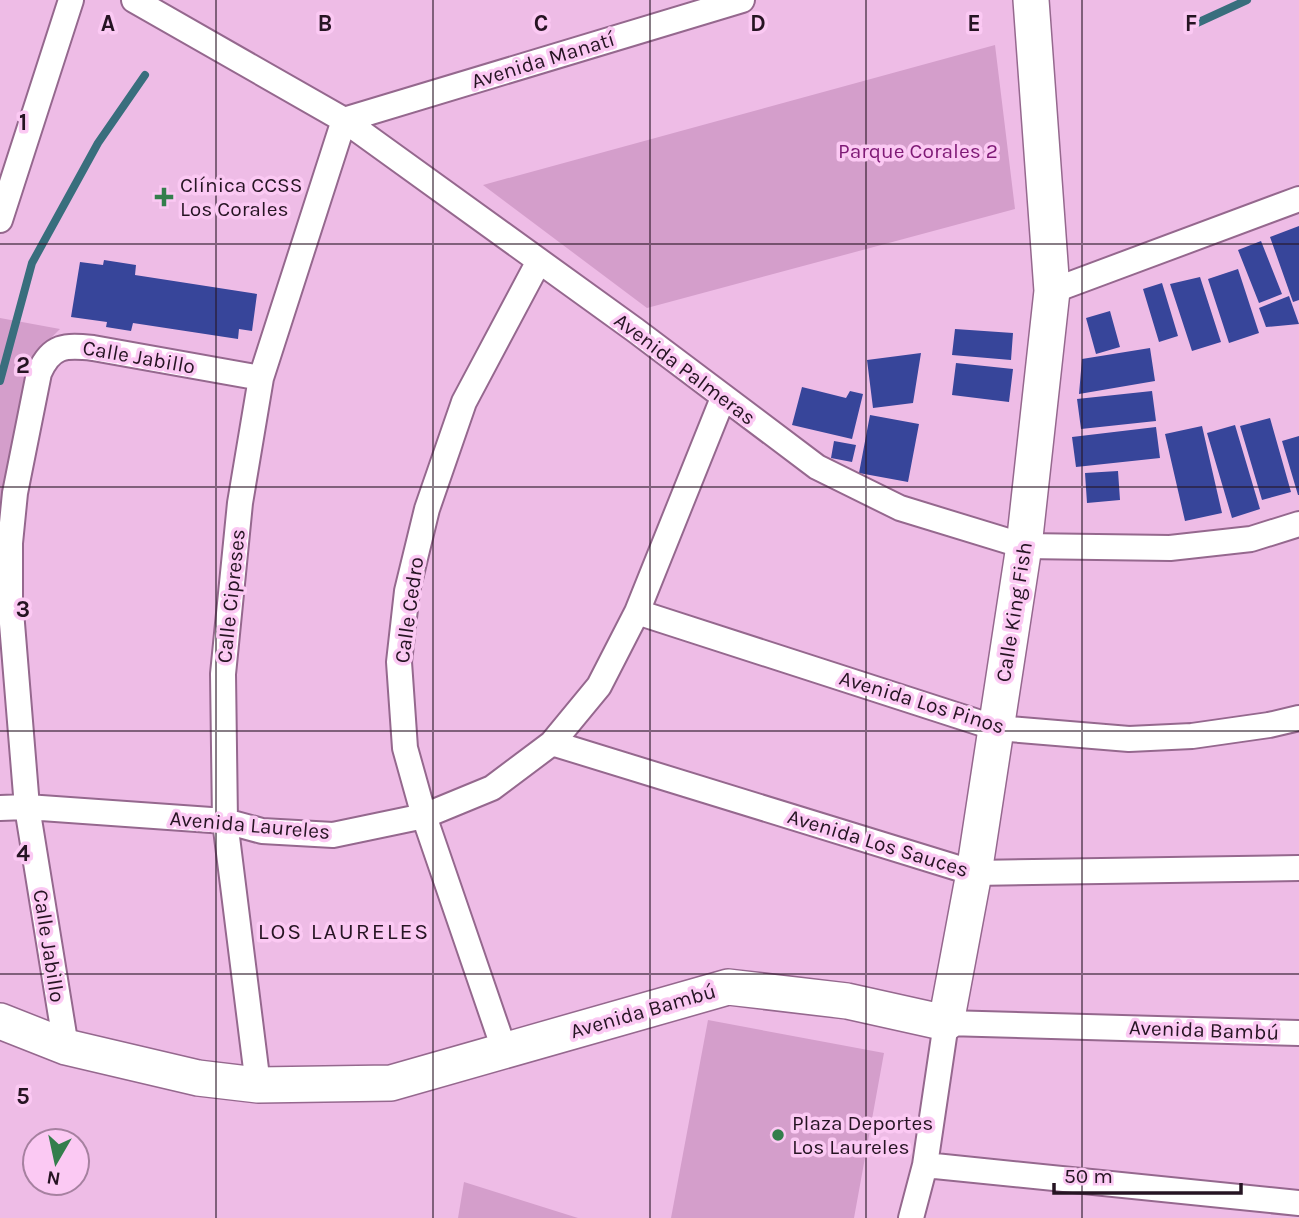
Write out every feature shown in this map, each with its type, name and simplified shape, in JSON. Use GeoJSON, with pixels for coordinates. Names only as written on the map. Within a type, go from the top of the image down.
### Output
{"type":"FeatureCollection","features":[{"type":"Feature","properties":{"kind":"street"},"geometry":{"type":"LineString","coordinates":[[0,220],[71,0]]}},
{"type":"Feature","properties":{"kind":"street","name":"Avenida Palmeras"},"geometry":{"type":"LineString","coordinates":[[134,0],[344,120],[635,330],[817,467],[900,508],[1024,546],[1170,548],[1251,539],[1299,524]]}},
{"type":"Feature","properties":{"kind":"street","name":"Avenida Manatí"},"geometry":{"type":"LineString","coordinates":[[344,120],[741,0]]}},
{"type":"Feature","properties":{"kind":"street","name":"Calle King Fish"},"geometry":{"type":"LineString","coordinates":[[912,1218],[925,1165],[946,1023],[974,873],[1024,546],[1052,291],[1031,0]]}},
{"type":"Feature","properties":{"kind":"street","name":"Calle Cipreses"},"geometry":{"type":"LineString","coordinates":[[258,1085],[225,821],[223,674],[240,503],[261,378],[344,120]]}},
{"type":"Feature","properties":{"kind":"street"},"geometry":{"type":"LineString","coordinates":[[1052,291],[1299,199]]}},
{"type":"Feature","properties":{"kind":"street","name":"Calle Cedro"},"geometry":{"type":"LineString","coordinates":[[505,1052],[425,816],[405,748],[399,662],[407,591],[427,509],[464,402],[539,261]]}},
{"type":"Feature","properties":{"kind":"street","name":"Calle Jabillo"},"geometry":{"type":"LineString","coordinates":[[66,1047],[27,807],[13,649],[10,543],[15,493],[39,373],[45,360],[56,350],[82,346],[261,378]]}},
{"type":"Feature","properties":{"kind":"street","name":"Avenida Laureles"},"geometry":{"type":"LineString","coordinates":[[0,808],[27,807],[225,821],[262,831],[333,835],[425,816],[492,788],[552,743],[599,686],[637,612],[723,398]]}},
{"type":"Feature","properties":{"kind":"street","name":"Avenida Los Pinos"},"geometry":{"type":"LineString","coordinates":[[637,612],[996,727],[1129,739],[1192,736],[1299,718]]}},
{"type":"Feature","properties":{"kind":"street","name":"Avenida Los Sauces"},"geometry":{"type":"LineString","coordinates":[[552,743],[974,873],[1299,868]]}},
{"type":"Feature","properties":{"kind":"street","name":"Avenida Bambú"},"geometry":{"type":"LineString","coordinates":[[0,1021],[66,1047],[198,1078],[258,1085],[391,1083],[728,987],[847,1001],[946,1023],[1299,1033]]}},
{"type":"Feature","properties":{"kind":"street"},"geometry":{"type":"LineString","coordinates":[[925,1165],[1299,1203]]}},
{"type":"Feature","properties":{"kind":"green space","name":"Parque Corales 2"},"geometry":{"type":"Polygon","coordinates":[[[995,45],[1015,209],[647,308],[483,185],[995,45]]]}},
{"type":"Feature","properties":{"kind":"green space"},"geometry":{"type":"Polygon","coordinates":[[[0,318],[60,329],[42,347],[24,384],[0,518],[0,318]]]}},
{"type":"Feature","properties":{"kind":"green space","name":"Plaza Deportes Los Laureles"},"geometry":{"type":"Polygon","coordinates":[[[708,1020],[884,1053],[854,1218],[671,1218],[708,1020]]]}},
{"type":"Feature","properties":{"kind":"green space"},"geometry":{"type":"Polygon","coordinates":[[[464,1182],[578,1218],[458,1218],[464,1182]]]}},
{"type":"Feature","properties":{"kind":"building"},"geometry":{"type":"Polygon","coordinates":[[[1299,226],[1299,300],[1293,302],[1270,237],[1299,226]]]}},
{"type":"Feature","properties":{"kind":"building"},"geometry":{"type":"Polygon","coordinates":[[[1261,241],[1282,294],[1259,303],[1238,250],[1261,241]]]}},
{"type":"Feature","properties":{"kind":"building"},"geometry":{"type":"Polygon","coordinates":[[[104,260],[136,265],[135,275],[257,294],[252,331],[239,329],[238,339],[133,323],[131,331],[106,327],[107,322],[71,317],[80,262],[103,265],[104,260]]]}},
{"type":"Feature","properties":{"kind":"building"},"geometry":{"type":"Polygon","coordinates":[[[1238,269],[1259,333],[1229,343],[1208,279],[1238,269]]]}},
{"type":"Feature","properties":{"kind":"building"},"geometry":{"type":"Polygon","coordinates":[[[1200,277],[1221,342],[1192,351],[1170,284],[1200,277]]]}},
{"type":"Feature","properties":{"kind":"building"},"geometry":{"type":"Polygon","coordinates":[[[1162,283],[1178,336],[1159,342],[1143,289],[1162,283]]]}},
{"type":"Feature","properties":{"kind":"building"},"geometry":{"type":"Polygon","coordinates":[[[1289,296],[1299,324],[1266,327],[1259,308],[1289,296]]]}},
{"type":"Feature","properties":{"kind":"building"},"geometry":{"type":"Polygon","coordinates":[[[1110,311],[1120,347],[1096,354],[1086,318],[1110,311]]]}},
{"type":"Feature","properties":{"kind":"building"},"geometry":{"type":"Polygon","coordinates":[[[955,329],[1013,333],[1011,360],[952,355],[955,329]]]}},
{"type":"Feature","properties":{"kind":"building"},"geometry":{"type":"Polygon","coordinates":[[[1150,348],[1155,381],[1079,394],[1082,359],[1150,348]]]}},
{"type":"Feature","properties":{"kind":"building"},"geometry":{"type":"Polygon","coordinates":[[[921,353],[913,403],[873,408],[867,360],[921,353]]]}},
{"type":"Feature","properties":{"kind":"building"},"geometry":{"type":"Polygon","coordinates":[[[956,363],[1013,369],[1009,402],[952,395],[956,363]]]}},
{"type":"Feature","properties":{"kind":"building"},"geometry":{"type":"Polygon","coordinates":[[[802,387],[846,398],[850,391],[863,394],[852,439],[792,425],[802,387]]]}},
{"type":"Feature","properties":{"kind":"building"},"geometry":{"type":"Polygon","coordinates":[[[1152,391],[1156,421],[1081,429],[1077,399],[1152,391]]]}},
{"type":"Feature","properties":{"kind":"building"},"geometry":{"type":"Polygon","coordinates":[[[870,415],[919,424],[908,482],[859,473],[870,415]]]}},
{"type":"Feature","properties":{"kind":"building"},"geometry":{"type":"Polygon","coordinates":[[[1270,418],[1291,492],[1262,500],[1240,426],[1270,418]]]}},
{"type":"Feature","properties":{"kind":"building"},"geometry":{"type":"Polygon","coordinates":[[[1235,425],[1260,509],[1232,518],[1207,433],[1235,425]]]}},
{"type":"Feature","properties":{"kind":"building"},"geometry":{"type":"Polygon","coordinates":[[[1202,426],[1222,513],[1185,521],[1165,434],[1202,426]]]}},
{"type":"Feature","properties":{"kind":"building"},"geometry":{"type":"Polygon","coordinates":[[[1156,427],[1160,458],[1076,467],[1072,437],[1156,427]]]}},
{"type":"Feature","properties":{"kind":"building"},"geometry":{"type":"Polygon","coordinates":[[[1299,436],[1299,495],[1298,495],[1282,441],[1299,436]]]}},
{"type":"Feature","properties":{"kind":"building"},"geometry":{"type":"Polygon","coordinates":[[[834,441],[856,445],[852,462],[831,458],[834,441]]]}},
{"type":"Feature","properties":{"kind":"building"},"geometry":{"type":"Polygon","coordinates":[[[1118,471],[1120,500],[1087,503],[1085,473],[1118,471]]]}},
{"type":"Feature","properties":{"kind":"waterway"},"geometry":{"type":"LineString","coordinates":[[1197,23],[1247,0]]}},
{"type":"Feature","properties":{"kind":"waterway"},"geometry":{"type":"LineString","coordinates":[[0,381],[32,263],[98,143],[145,75]]}},
{"type":"Feature","properties":{"kind":"place","name":"Clínica CCSS Los Corales"},"geometry":{"type":"Point","coordinates":[164,197]}},
{"type":"Feature","properties":{"kind":"place","name":"Plaza Deportes Los Laureles"},"geometry":{"type":"Point","coordinates":[778,1135]}},
{"type":"Feature","properties":{"kind":"district","name":"LOS LAURELES"},"geometry":{"type":"Point","coordinates":[344,931]}}]}
